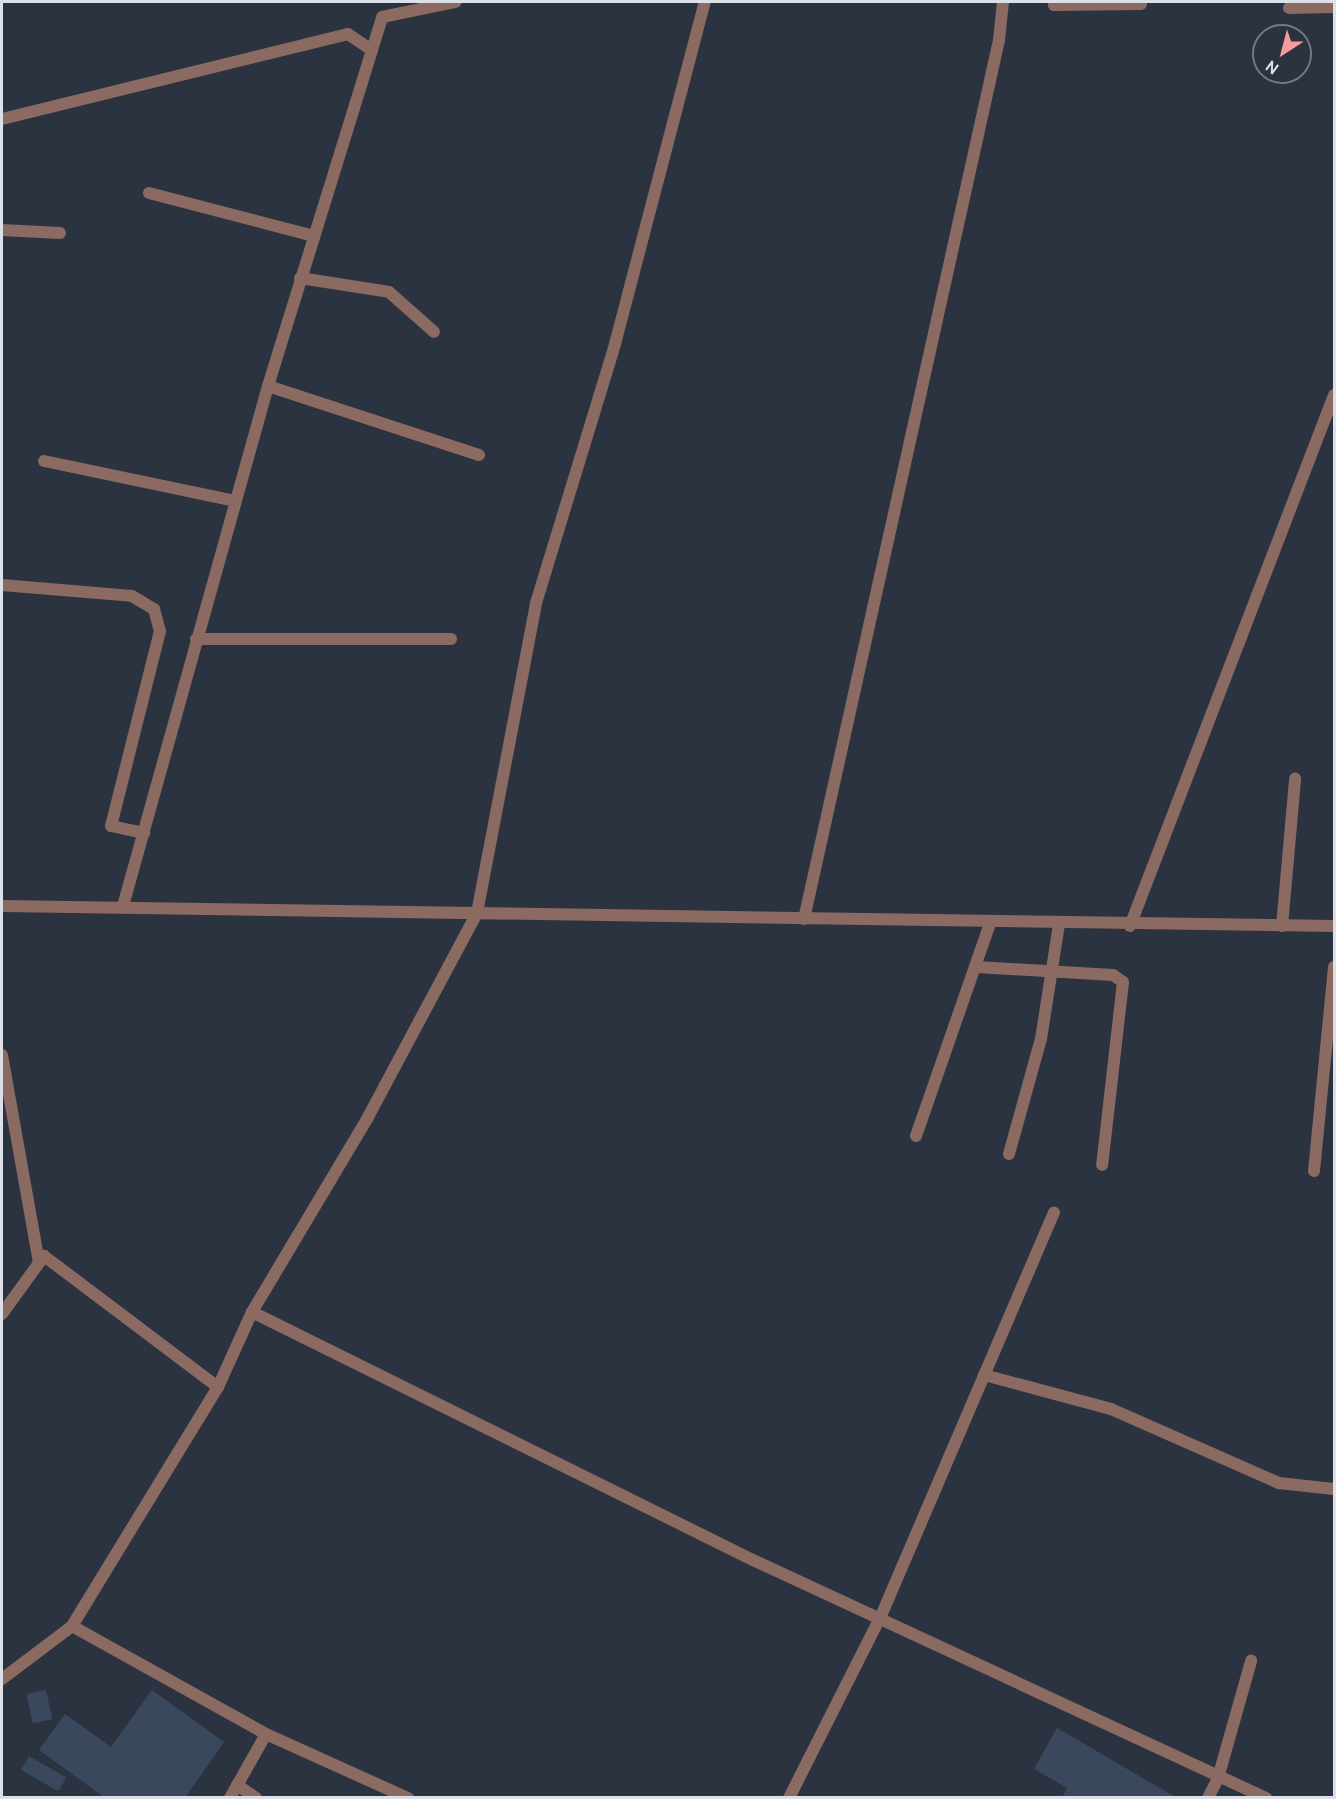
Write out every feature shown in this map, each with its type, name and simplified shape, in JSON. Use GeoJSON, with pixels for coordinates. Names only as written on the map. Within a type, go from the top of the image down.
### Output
{"type":"FeatureCollection","features":[{"type":"Feature","properties":{"kind":"street"},"geometry":{"type":"LineString","coordinates":[[123,906],[268,386],[382,17],[455,2]]}},
{"type":"Feature","properties":{"kind":"street"},"geometry":{"type":"LineString","coordinates":[[2,1679],[72,1626],[218,1387],[252,1312],[367,1119],[477,913],[536,603],[615,344],[705,2]]}},
{"type":"Feature","properties":{"kind":"street"},"geometry":{"type":"LineString","coordinates":[[804,919],[999,40],[1003,2]]}},
{"type":"Feature","properties":{"kind":"street"},"geometry":{"type":"LineString","coordinates":[[1054,2],[1054,5],[1141,4]]}},
{"type":"Feature","properties":{"kind":"street"},"geometry":{"type":"LineString","coordinates":[[1289,8],[1335,7]]}},
{"type":"Feature","properties":{"kind":"street"},"geometry":{"type":"LineString","coordinates":[[2,119],[348,34],[372,50]]}},
{"type":"Feature","properties":{"kind":"street"},"geometry":{"type":"LineString","coordinates":[[149,193],[314,236]]}},
{"type":"Feature","properties":{"kind":"street"},"geometry":{"type":"LineString","coordinates":[[2,230],[60,233]]}},
{"type":"Feature","properties":{"kind":"street"},"geometry":{"type":"LineString","coordinates":[[300,278],[389,292],[434,332]]}},
{"type":"Feature","properties":{"kind":"street"},"geometry":{"type":"LineString","coordinates":[[268,386],[479,455]]}},
{"type":"Feature","properties":{"kind":"street"},"geometry":{"type":"LineString","coordinates":[[1130,926],[1335,395]]}},
{"type":"Feature","properties":{"kind":"street"},"geometry":{"type":"LineString","coordinates":[[44,461],[235,501]]}},
{"type":"Feature","properties":{"kind":"street"},"geometry":{"type":"LineString","coordinates":[[2,585],[132,596],[154,609],[160,631],[111,825],[144,833]]}},
{"type":"Feature","properties":{"kind":"street"},"geometry":{"type":"LineString","coordinates":[[196,639],[451,639]]}},
{"type":"Feature","properties":{"kind":"street"},"geometry":{"type":"LineString","coordinates":[[1282,926],[1295,779]]}},
{"type":"Feature","properties":{"kind":"street"},"geometry":{"type":"LineString","coordinates":[[2,906],[123,906],[1130,926],[1335,926]]}},
{"type":"Feature","properties":{"kind":"street"},"geometry":{"type":"LineString","coordinates":[[916,1136],[977,967],[990,923]]}},
{"type":"Feature","properties":{"kind":"street"},"geometry":{"type":"LineString","coordinates":[[1010,1154],[1041,1039],[1059,924]]}},
{"type":"Feature","properties":{"kind":"street"},"geometry":{"type":"LineString","coordinates":[[977,967],[1113,975],[1123,982],[1102,1165]]}},
{"type":"Feature","properties":{"kind":"street"},"geometry":{"type":"LineString","coordinates":[[1314,1171],[1335,967]]}},
{"type":"Feature","properties":{"kind":"street"},"geometry":{"type":"LineString","coordinates":[[2,1055],[39,1262]]}},
{"type":"Feature","properties":{"kind":"street"},"geometry":{"type":"LineString","coordinates":[[789,1797],[881,1616],[1054,1213]]}},
{"type":"Feature","properties":{"kind":"street"},"geometry":{"type":"LineString","coordinates":[[2,1314],[44,1256],[218,1387]]}},
{"type":"Feature","properties":{"kind":"street"},"geometry":{"type":"LineString","coordinates":[[252,1312],[753,1560],[881,1616],[1218,1778],[1266,1797]]}},
{"type":"Feature","properties":{"kind":"street"},"geometry":{"type":"LineString","coordinates":[[984,1375],[1111,1410],[1280,1483],[1335,1489]]}},
{"type":"Feature","properties":{"kind":"street"},"geometry":{"type":"LineString","coordinates":[[72,1626],[266,1734],[408,1797]]}},
{"type":"Feature","properties":{"kind":"street"},"geometry":{"type":"LineString","coordinates":[[1208,1797],[1218,1778],[1251,1661]]}},
{"type":"Feature","properties":{"kind":"street"},"geometry":{"type":"LineString","coordinates":[[230,1797],[266,1734]]}},
{"type":"Feature","properties":{"kind":"street"},"geometry":{"type":"LineString","coordinates":[[237,1785],[256,1797]]}},
{"type":"Feature","properties":{"kind":"building"},"geometry":{"type":"Polygon","coordinates":[[[46,1690],[52,1719],[33,1724],[26,1694],[46,1690]]]}},
{"type":"Feature","properties":{"kind":"building"},"geometry":{"type":"Polygon","coordinates":[[[152,1690],[224,1742],[185,1798],[105,1798],[39,1750],[65,1714],[111,1747],[152,1690]]]}},
{"type":"Feature","properties":{"kind":"building"},"geometry":{"type":"Polygon","coordinates":[[[1057,1728],[1177,1798],[1062,1798],[1067,1788],[1034,1769],[1057,1728]]]}},
{"type":"Feature","properties":{"kind":"building"},"geometry":{"type":"Polygon","coordinates":[[[29,1756],[66,1778],[58,1791],[21,1770],[29,1756]]]}}]}
